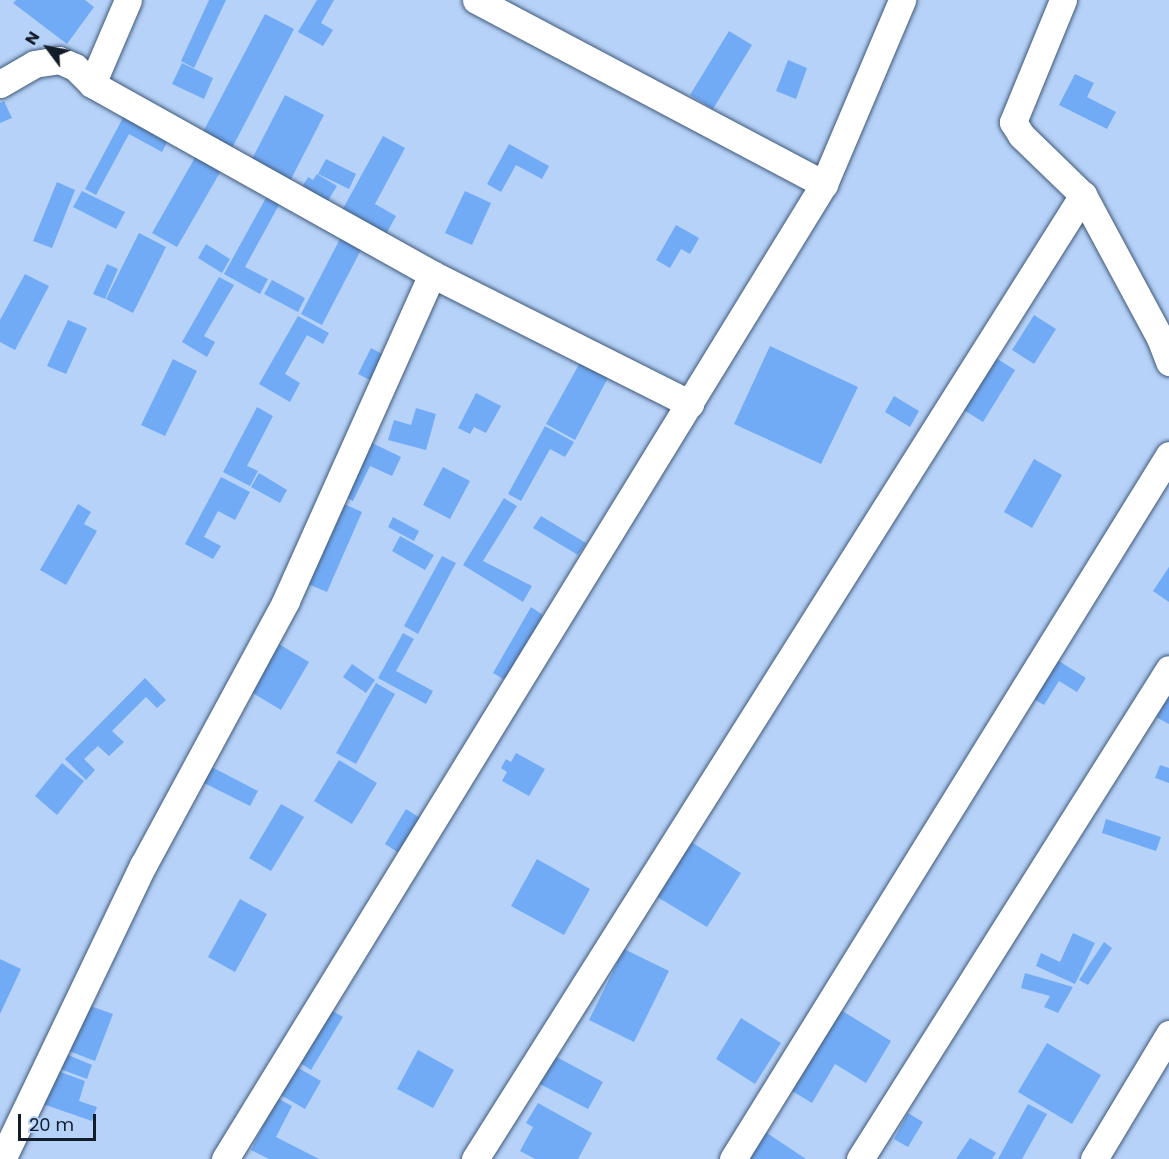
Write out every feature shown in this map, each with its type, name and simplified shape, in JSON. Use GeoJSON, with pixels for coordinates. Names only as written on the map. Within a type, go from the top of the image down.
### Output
{"type":"FeatureCollection","features":[{"type":"Feature","properties":{"kind":"street"},"geometry":{"type":"LineString","coordinates":[[92,84],[128,0]]}},
{"type":"Feature","properties":{"kind":"street"},"geometry":{"type":"LineString","coordinates":[[476,0],[824,184]]}},
{"type":"Feature","properties":{"kind":"street"},"geometry":{"type":"LineString","coordinates":[[225,1159],[824,184],[902,0]]}},
{"type":"Feature","properties":{"kind":"street"},"geometry":{"type":"LineString","coordinates":[[1063,0],[1013,122],[1021,135],[1083,195],[1166,341]]}},
{"type":"Feature","properties":{"kind":"street"},"geometry":{"type":"LineString","coordinates":[[0,84],[34,64],[59,60],[75,68],[92,84],[432,274],[690,404]]}},
{"type":"Feature","properties":{"kind":"street"},"geometry":{"type":"LineString","coordinates":[[475,1159],[1083,195]]}},
{"type":"Feature","properties":{"kind":"street"},"geometry":{"type":"LineString","coordinates":[[2,1159],[142,865],[219,729],[286,601],[432,274]]}},
{"type":"Feature","properties":{"kind":"street"},"geometry":{"type":"LineString","coordinates":[[733,1159],[1169,455]]}},
{"type":"Feature","properties":{"kind":"street"},"geometry":{"type":"LineString","coordinates":[[860,1159],[1169,669]]}},
{"type":"Feature","properties":{"kind":"street"},"geometry":{"type":"LineString","coordinates":[[1094,1159],[1169,1034]]}},
{"type":"Feature","properties":{"kind":"building"},"geometry":{"type":"Polygon","coordinates":[[[16,0],[85,0],[94,7],[67,44],[13,3],[16,0]]]}},
{"type":"Feature","properties":{"kind":"building"},"geometry":{"type":"Polygon","coordinates":[[[209,0],[226,0],[194,68],[181,61],[209,0]]]}},
{"type":"Feature","properties":{"kind":"building"},"geometry":{"type":"Polygon","coordinates":[[[317,0],[334,0],[321,23],[333,30],[323,46],[298,32],[317,0]]]}},
{"type":"Feature","properties":{"kind":"building"},"geometry":{"type":"Polygon","coordinates":[[[265,14],[294,29],[232,148],[203,132],[265,14]]]}},
{"type":"Feature","properties":{"kind":"building"},"geometry":{"type":"Polygon","coordinates":[[[729,31],[752,45],[713,109],[690,95],[729,31]]]}},
{"type":"Feature","properties":{"kind":"building"},"geometry":{"type":"Polygon","coordinates":[[[788,60],[807,68],[796,99],[776,91],[788,60]]]}},
{"type":"Feature","properties":{"kind":"building"},"geometry":{"type":"Polygon","coordinates":[[[182,63],[213,78],[204,99],[172,84],[182,63]]]}},
{"type":"Feature","properties":{"kind":"building"},"geometry":{"type":"Polygon","coordinates":[[[1075,74],[1094,83],[1087,97],[1116,112],[1107,129],[1059,105],[1075,74]]]}},
{"type":"Feature","properties":{"kind":"building"},"geometry":{"type":"Polygon","coordinates":[[[285,95],[324,115],[288,185],[249,165],[285,95]]]}},
{"type":"Feature","properties":{"kind":"building"},"geometry":{"type":"Polygon","coordinates":[[[4,101],[12,118],[0,123],[0,103],[4,101]]]}},
{"type":"Feature","properties":{"kind":"building"},"geometry":{"type":"Polygon","coordinates":[[[125,114],[170,137],[162,152],[129,134],[96,195],[85,189],[125,114]]]}},
{"type":"Feature","properties":{"kind":"building"},"geometry":{"type":"Polygon","coordinates":[[[383,136],[405,148],[375,204],[396,216],[384,238],[340,214],[383,136]]]}},
{"type":"Feature","properties":{"kind":"building"},"geometry":{"type":"Polygon","coordinates":[[[509,144],[549,166],[542,179],[516,165],[501,192],[487,184],[509,144]]]}},
{"type":"Feature","properties":{"kind":"building"},"geometry":{"type":"Polygon","coordinates":[[[197,154],[222,169],[177,247],[152,233],[197,154]]]}},
{"type":"Feature","properties":{"kind":"building"},"geometry":{"type":"Polygon","coordinates":[[[326,159],[356,174],[349,189],[318,174],[326,159]]]}},
{"type":"Feature","properties":{"kind":"building"},"geometry":{"type":"Polygon","coordinates":[[[317,174],[337,186],[324,207],[299,192],[308,177],[313,180],[317,174]]]}},
{"type":"Feature","properties":{"kind":"building"},"geometry":{"type":"Polygon","coordinates":[[[57,182],[75,190],[52,248],[33,241],[57,182]]]}},
{"type":"Feature","properties":{"kind":"building"},"geometry":{"type":"Polygon","coordinates":[[[82,191],[125,212],[116,229],[73,207],[82,191]]]}},
{"type":"Feature","properties":{"kind":"building"},"geometry":{"type":"Polygon","coordinates":[[[465,191],[491,203],[472,245],[445,233],[465,191]]]}},
{"type":"Feature","properties":{"kind":"building"},"geometry":{"type":"Polygon","coordinates":[[[267,196],[280,203],[245,267],[268,279],[260,294],[224,274],[267,196]]]}},
{"type":"Feature","properties":{"kind":"building"},"geometry":{"type":"Polygon","coordinates":[[[676,225],[699,238],[690,254],[681,249],[670,268],[656,260],[676,225]]]}},
{"type":"Feature","properties":{"kind":"building"},"geometry":{"type":"Polygon","coordinates":[[[139,233],[166,247],[133,313],[106,299],[139,233]]]}},
{"type":"Feature","properties":{"kind":"building"},"geometry":{"type":"Polygon","coordinates":[[[342,235],[363,246],[322,325],[301,314],[342,235]]]}},
{"type":"Feature","properties":{"kind":"building"},"geometry":{"type":"Polygon","coordinates":[[[206,244],[230,259],[222,273],[198,258],[206,244]]]}},
{"type":"Feature","properties":{"kind":"building"},"geometry":{"type":"Polygon","coordinates":[[[107,264],[118,269],[105,299],[93,294],[107,264]]]}},
{"type":"Feature","properties":{"kind":"building"},"geometry":{"type":"Polygon","coordinates":[[[25,274],[49,286],[15,350],[0,342],[0,320],[25,274]]]}},
{"type":"Feature","properties":{"kind":"building"},"geometry":{"type":"Polygon","coordinates":[[[219,277],[234,285],[204,336],[215,342],[207,357],[182,342],[219,277]]]}},
{"type":"Feature","properties":{"kind":"building"},"geometry":{"type":"Polygon","coordinates":[[[272,280],[305,298],[298,312],[264,294],[272,280]]]}},
{"type":"Feature","properties":{"kind":"building"},"geometry":{"type":"Polygon","coordinates":[[[1034,315],[1056,329],[1034,364],[1012,350],[1034,315]]]}},
{"type":"Feature","properties":{"kind":"building"},"geometry":{"type":"Polygon","coordinates":[[[298,316],[329,333],[323,344],[307,335],[285,374],[300,383],[290,402],[259,384],[298,316]]]}},
{"type":"Feature","properties":{"kind":"building"},"geometry":{"type":"Polygon","coordinates":[[[68,320],[87,328],[66,374],[47,366],[68,320]]]}},
{"type":"Feature","properties":{"kind":"building"},"geometry":{"type":"Polygon","coordinates":[[[770,346],[858,387],[821,464],[734,424],[770,346]]]}},
{"type":"Feature","properties":{"kind":"building"},"geometry":{"type":"Polygon","coordinates":[[[371,348],[384,355],[370,380],[358,374],[371,348]]]}},
{"type":"Feature","properties":{"kind":"building"},"geometry":{"type":"Polygon","coordinates":[[[991,355],[1015,370],[983,422],[959,407],[991,355]]]}},
{"type":"Feature","properties":{"kind":"building"},"geometry":{"type":"Polygon","coordinates":[[[173,359],[197,371],[165,436],[141,425],[173,359]]]}},
{"type":"Feature","properties":{"kind":"building"},"geometry":{"type":"Polygon","coordinates":[[[582,359],[610,374],[575,440],[546,424],[582,359]]]}},
{"type":"Feature","properties":{"kind":"building"},"geometry":{"type":"Polygon","coordinates":[[[476,393],[501,406],[486,433],[474,427],[470,434],[458,428],[476,393]]]}},
{"type":"Feature","properties":{"kind":"building"},"geometry":{"type":"Polygon","coordinates":[[[894,396],[919,411],[910,427],[885,412],[894,396]]]}},
{"type":"Feature","properties":{"kind":"building"},"geometry":{"type":"Polygon","coordinates":[[[257,407],[273,416],[247,466],[258,471],[250,486],[223,472],[257,407]]]}},
{"type":"Feature","properties":{"kind":"building"},"geometry":{"type":"Polygon","coordinates":[[[416,408],[436,414],[426,450],[388,440],[394,420],[411,425],[416,408]]]}},
{"type":"Feature","properties":{"kind":"building"},"geometry":{"type":"Polygon","coordinates":[[[545,426],[574,442],[565,457],[550,449],[521,501],[508,494],[545,426]]]}},
{"type":"Feature","properties":{"kind":"building"},"geometry":{"type":"Polygon","coordinates":[[[366,440],[401,457],[392,476],[370,466],[353,501],[340,494],[366,440]]]}},
{"type":"Feature","properties":{"kind":"building"},"geometry":{"type":"Polygon","coordinates":[[[1034,459],[1062,475],[1032,528],[1004,512],[1034,459]]]}},
{"type":"Feature","properties":{"kind":"building"},"geometry":{"type":"Polygon","coordinates":[[[443,467],[470,481],[450,519],[423,505],[443,467]]]}},
{"type":"Feature","properties":{"kind":"building"},"geometry":{"type":"Polygon","coordinates":[[[259,473],[287,490],[280,503],[251,487],[259,473]]]}},
{"type":"Feature","properties":{"kind":"building"},"geometry":{"type":"Polygon","coordinates":[[[221,477],[250,492],[235,520],[218,511],[204,537],[221,546],[213,559],[185,544],[221,477]]]}},
{"type":"Feature","properties":{"kind":"building"},"geometry":{"type":"Polygon","coordinates":[[[504,498],[517,506],[483,561],[532,586],[523,602],[463,565],[504,498]]]}},
{"type":"Feature","properties":{"kind":"building"},"geometry":{"type":"Polygon","coordinates":[[[337,501],[362,512],[327,592],[303,582],[337,501]]]}},
{"type":"Feature","properties":{"kind":"building"},"geometry":{"type":"Polygon","coordinates":[[[78,504],[91,512],[84,524],[97,531],[66,585],[40,570],[78,504]]]}},
{"type":"Feature","properties":{"kind":"building"},"geometry":{"type":"Polygon","coordinates":[[[541,516],[586,543],[578,555],[533,528],[541,516]]]}},
{"type":"Feature","properties":{"kind":"building"},"geometry":{"type":"Polygon","coordinates":[[[393,517],[419,531],[414,541],[388,527],[393,517]]]}},
{"type":"Feature","properties":{"kind":"building"},"geometry":{"type":"Polygon","coordinates":[[[400,536],[434,555],[425,570],[392,551],[400,536]]]}},
{"type":"Feature","properties":{"kind":"building"},"geometry":{"type":"Polygon","coordinates":[[[442,556],[456,563],[418,634],[404,626],[442,556]]]}},
{"type":"Feature","properties":{"kind":"building"},"geometry":{"type":"Polygon","coordinates":[[[1169,567],[1169,602],[1153,591],[1169,567]]]}},
{"type":"Feature","properties":{"kind":"building"},"geometry":{"type":"Polygon","coordinates":[[[531,607],[543,615],[505,680],[493,673],[531,607]]]}},
{"type":"Feature","properties":{"kind":"building"},"geometry":{"type":"Polygon","coordinates":[[[403,633],[414,639],[396,671],[433,691],[426,704],[378,678],[403,633]]]}},
{"type":"Feature","properties":{"kind":"building"},"geometry":{"type":"Polygon","coordinates":[[[277,643],[309,662],[281,710],[248,690],[277,643]]]}},
{"type":"Feature","properties":{"kind":"building"},"geometry":{"type":"Polygon","coordinates":[[[1054,658],[1086,678],[1077,692],[1059,681],[1044,705],[1030,697],[1054,658]]]}},
{"type":"Feature","properties":{"kind":"building"},"geometry":{"type":"Polygon","coordinates":[[[352,664],[375,680],[366,693],[343,677],[352,664]]]}},
{"type":"Feature","properties":{"kind":"building"},"geometry":{"type":"Polygon","coordinates":[[[145,678],[166,700],[157,708],[146,697],[112,731],[124,742],[109,756],[98,746],[84,759],[95,770],[86,780],[65,759],[145,678]]]}},
{"type":"Feature","properties":{"kind":"building"},"geometry":{"type":"Polygon","coordinates":[[[376,683],[395,694],[356,764],[336,753],[376,683]]]}},
{"type":"Feature","properties":{"kind":"building"},"geometry":{"type":"Polygon","coordinates":[[[1169,695],[1169,724],[1156,717],[1169,695]]]}},
{"type":"Feature","properties":{"kind":"building"},"geometry":{"type":"Polygon","coordinates":[[[516,753],[545,769],[529,796],[502,781],[507,772],[501,768],[506,759],[511,762],[516,753]]]}},
{"type":"Feature","properties":{"kind":"building"},"geometry":{"type":"Polygon","coordinates":[[[339,760],[377,783],[352,824],[314,801],[339,760]]]}},
{"type":"Feature","properties":{"kind":"building"},"geometry":{"type":"Polygon","coordinates":[[[62,763],[84,781],[57,815],[35,796],[62,763]]]}},
{"type":"Feature","properties":{"kind":"building"},"geometry":{"type":"Polygon","coordinates":[[[204,763],[258,791],[250,806],[196,779],[204,763]]]}},
{"type":"Feature","properties":{"kind":"building"},"geometry":{"type":"Polygon","coordinates":[[[1160,765],[1169,768],[1169,783],[1155,778],[1160,765]]]}},
{"type":"Feature","properties":{"kind":"building"},"geometry":{"type":"Polygon","coordinates":[[[281,804],[304,817],[271,871],[249,858],[281,804]]]}},
{"type":"Feature","properties":{"kind":"building"},"geometry":{"type":"Polygon","coordinates":[[[406,809],[420,818],[399,853],[385,844],[406,809]]]}},
{"type":"Feature","properties":{"kind":"building"},"geometry":{"type":"Polygon","coordinates":[[[1106,819],[1161,837],[1156,851],[1102,833],[1106,819]]]}},
{"type":"Feature","properties":{"kind":"building"},"geometry":{"type":"Polygon","coordinates":[[[688,840],[741,873],[707,927],[654,895],[688,840]]]}},
{"type":"Feature","properties":{"kind":"building"},"geometry":{"type":"Polygon","coordinates":[[[537,859],[590,889],[564,935],[511,906],[537,859]]]}},
{"type":"Feature","properties":{"kind":"building"},"geometry":{"type":"Polygon","coordinates":[[[240,899],[267,914],[235,972],[208,957],[240,899]]]}},
{"type":"Feature","properties":{"kind":"building"},"geometry":{"type":"Polygon","coordinates":[[[1073,933],[1095,943],[1075,984],[1036,966],[1041,953],[1060,962],[1073,933]]]}},
{"type":"Feature","properties":{"kind":"building"},"geometry":{"type":"Polygon","coordinates":[[[1104,942],[1112,948],[1088,985],[1079,980],[1104,942]]]}},
{"type":"Feature","properties":{"kind":"building"},"geometry":{"type":"Polygon","coordinates":[[[624,949],[669,971],[634,1042],[589,1020],[624,949]]]}},
{"type":"Feature","properties":{"kind":"building"},"geometry":{"type":"Polygon","coordinates":[[[0,959],[21,969],[0,1014],[0,959]]]}},
{"type":"Feature","properties":{"kind":"building"},"geometry":{"type":"Polygon","coordinates":[[[1025,973],[1073,987],[1058,1013],[1044,1007],[1050,996],[1021,988],[1025,973]]]}},
{"type":"Feature","properties":{"kind":"building"},"geometry":{"type":"Polygon","coordinates":[[[82,1003],[113,1014],[95,1061],[64,1049],[82,1003]]]}},
{"type":"Feature","properties":{"kind":"building"},"geometry":{"type":"Polygon","coordinates":[[[836,1007],[891,1041],[866,1083],[835,1064],[812,1103],[787,1088],[836,1007]]]}},
{"type":"Feature","properties":{"kind":"building"},"geometry":{"type":"Polygon","coordinates":[[[331,1010],[343,1017],[311,1070],[299,1062],[331,1010]]]}},
{"type":"Feature","properties":{"kind":"building"},"geometry":{"type":"Polygon","coordinates":[[[741,1018],[781,1043],[755,1084],[716,1059],[741,1018]]]}},
{"type":"Feature","properties":{"kind":"building"},"geometry":{"type":"Polygon","coordinates":[[[1047,1043],[1101,1075],[1072,1124],[1018,1092],[1047,1043]]]}},
{"type":"Feature","properties":{"kind":"building"},"geometry":{"type":"Polygon","coordinates":[[[418,1050],[454,1070],[433,1108],[397,1089],[418,1050]]]}},
{"type":"Feature","properties":{"kind":"building"},"geometry":{"type":"Polygon","coordinates":[[[61,1052],[92,1065],[87,1079],[55,1067],[61,1052]]]}},
{"type":"Feature","properties":{"kind":"building"},"geometry":{"type":"Polygon","coordinates":[[[551,1054],[603,1082],[588,1109],[536,1082],[551,1054]]]}},
{"type":"Feature","properties":{"kind":"building"},"geometry":{"type":"Polygon","coordinates":[[[295,1066],[321,1081],[305,1109],[279,1094],[295,1066]]]}},
{"type":"Feature","properties":{"kind":"building"},"geometry":{"type":"Polygon","coordinates":[[[52,1069],[85,1081],[79,1101],[97,1107],[92,1121],[40,1103],[52,1069]]]}},
{"type":"Feature","properties":{"kind":"building"},"geometry":{"type":"Polygon","coordinates":[[[277,1098],[292,1106],[276,1137],[319,1159],[269,1159],[251,1150],[277,1098]]]}},
{"type":"Feature","properties":{"kind":"building"},"geometry":{"type":"Polygon","coordinates":[[[538,1103],[592,1133],[578,1159],[535,1159],[520,1151],[533,1127],[526,1123],[538,1103]]]}},
{"type":"Feature","properties":{"kind":"building"},"geometry":{"type":"Polygon","coordinates":[[[1028,1104],[1047,1114],[1022,1159],[998,1159],[1028,1104]]]}},
{"type":"Feature","properties":{"kind":"building"},"geometry":{"type":"Polygon","coordinates":[[[908,1113],[923,1122],[908,1147],[894,1139],[908,1113]]]}},
{"type":"Feature","properties":{"kind":"building"},"geometry":{"type":"Polygon","coordinates":[[[764,1131],[806,1159],[745,1159],[764,1131]]]}},
{"type":"Feature","properties":{"kind":"building"},"geometry":{"type":"Polygon","coordinates":[[[970,1138],[996,1153],[992,1159],[956,1159],[970,1138]]]}}]}
